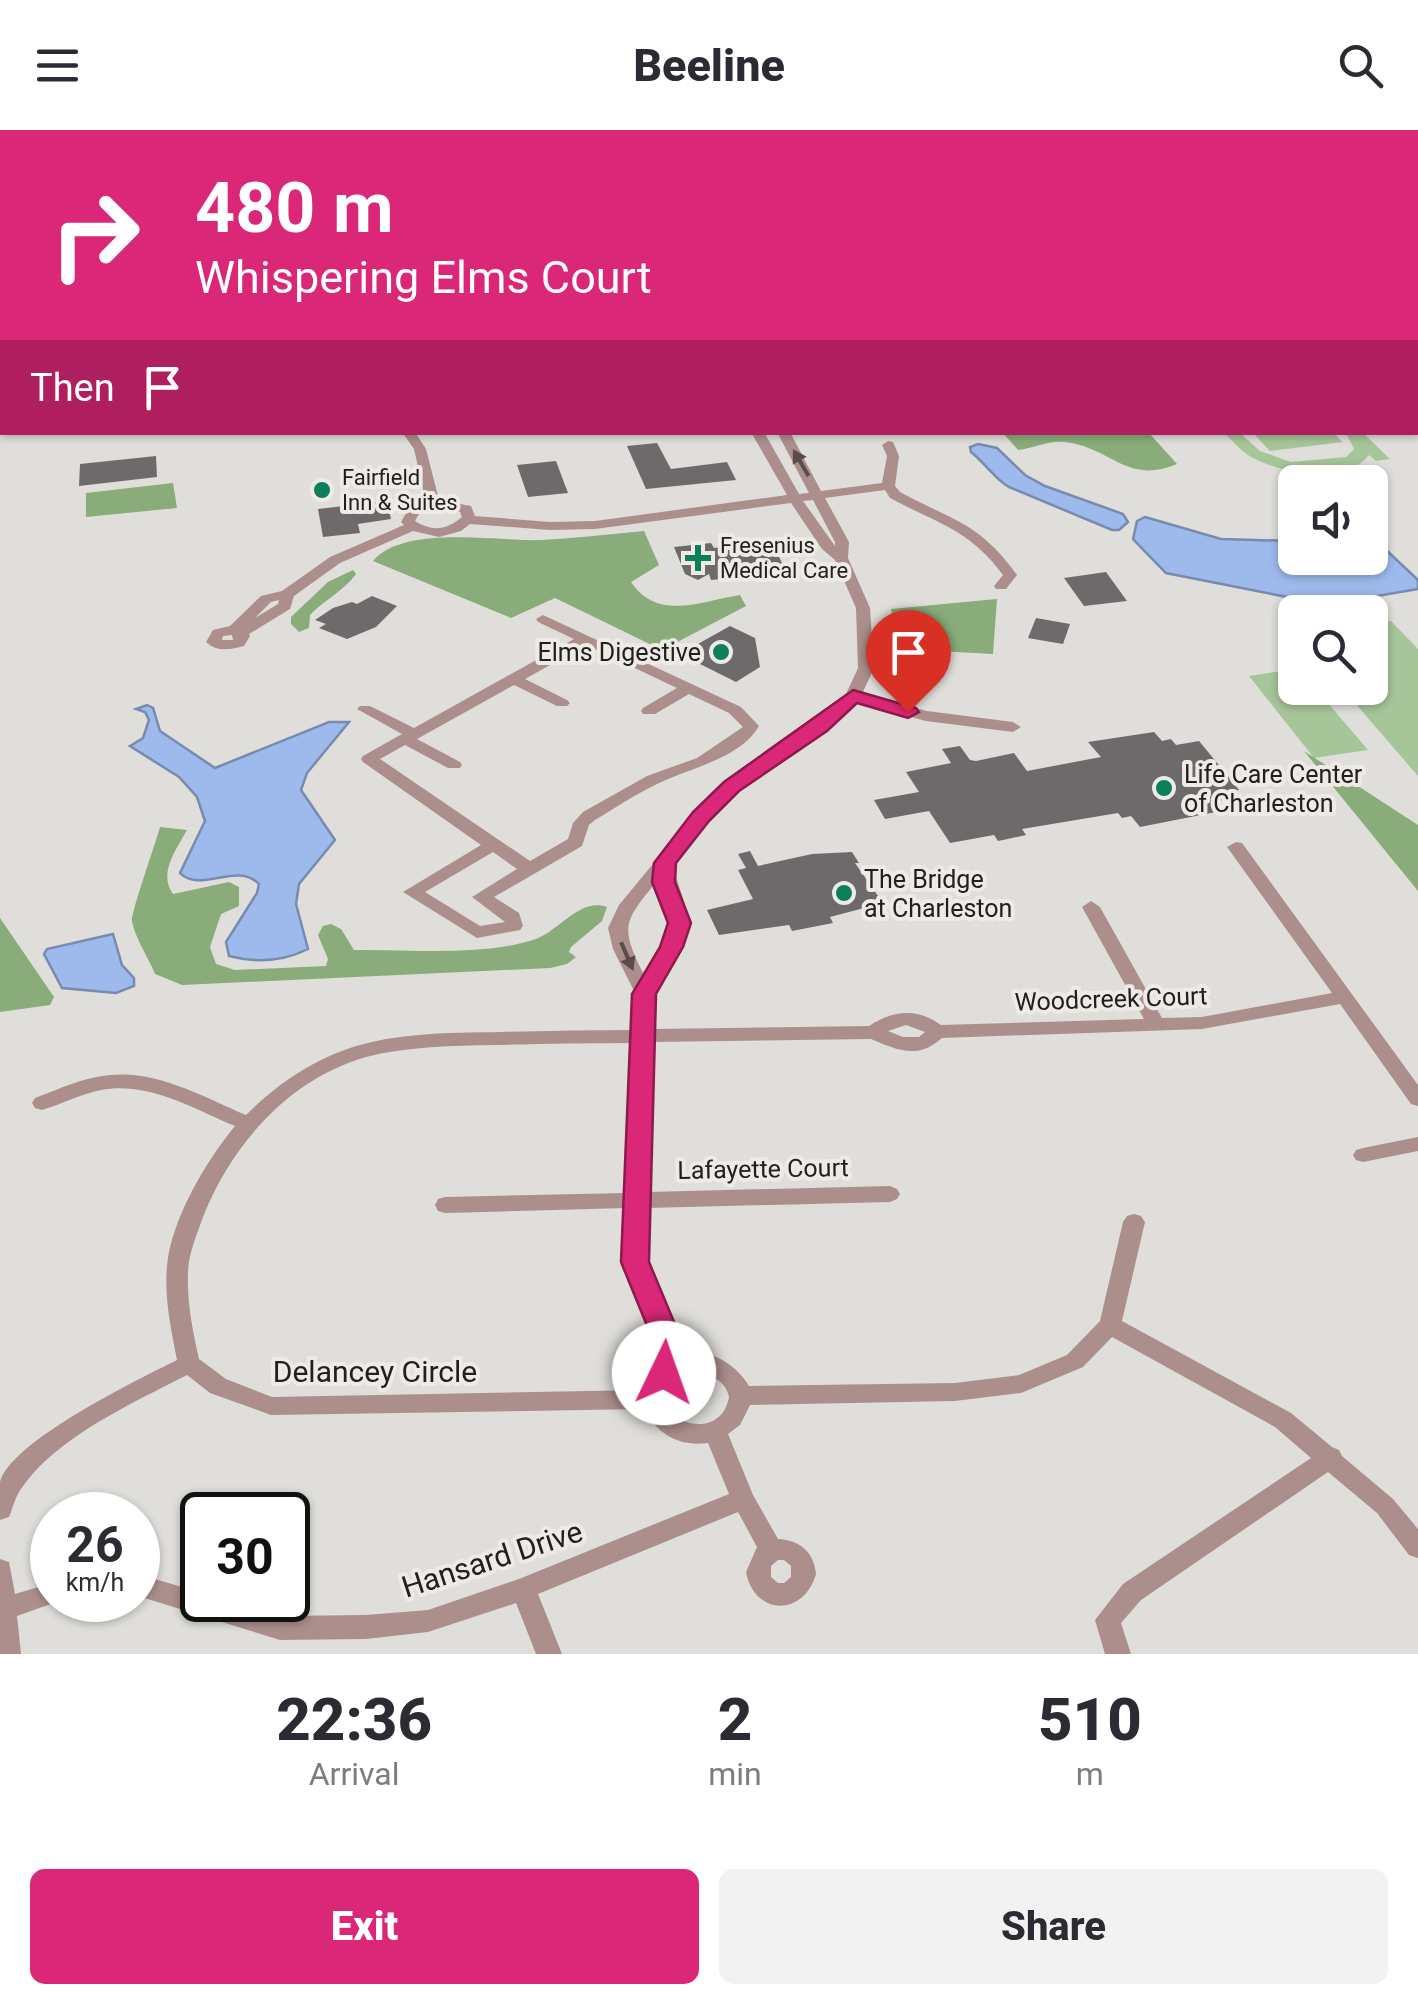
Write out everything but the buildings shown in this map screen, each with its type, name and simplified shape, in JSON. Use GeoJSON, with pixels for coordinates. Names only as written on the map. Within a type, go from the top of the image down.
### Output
{"type":"FeatureCollection","features":[{"type":"Feature","properties":{"kind":"street"},"geometry":{"type":"LineString","coordinates":[[410,435],[420,449],[432,503]]}},
{"type":"Feature","properties":{"kind":"street"},"geometry":{"type":"LineString","coordinates":[[420,449],[425,435]]}},
{"type":"Feature","properties":{"kind":"street"},"geometry":{"type":"LineString","coordinates":[[678,1365],[635,1262],[646,1034],[644,994],[622,950],[617,928],[628,905],[701,816],[731,786],[820,726],[853,696],[866,668],[864,608],[841,558],[827,546],[759,435]]}},
{"type":"Feature","properties":{"kind":"street"},"geometry":{"type":"LineString","coordinates":[[785,435],[842,542],[841,558]]}},
{"type":"Feature","properties":{"kind":"street"},"geometry":{"type":"LineString","coordinates":[[888,444],[893,456],[892,491]]}},
{"type":"Feature","properties":{"kind":"street"},"geometry":{"type":"LineString","coordinates":[[468,520],[550,526],[892,491],[976,533],[992,547],[1010,574],[1001,586]]}},
{"type":"Feature","properties":{"kind":"street"},"geometry":{"type":"LineString","coordinates":[[432,503],[460,506],[469,514],[468,520],[461,527],[444,532],[425,532],[408,522],[410,513],[432,503]]}},
{"type":"Feature","properties":{"kind":"street"},"geometry":{"type":"LineString","coordinates":[[239,632],[286,606],[287,594],[334,560],[411,527]]}},
{"type":"Feature","properties":{"kind":"street"},"geometry":{"type":"LineString","coordinates":[[450,916],[576,842],[582,823],[590,816],[653,780],[703,761],[747,733],[749,720],[543,618]]}},
{"type":"Feature","properties":{"kind":"street"},"geometry":{"type":"LineString","coordinates":[[530,869],[369,760],[586,639]]}},
{"type":"Feature","properties":{"kind":"street"},"geometry":{"type":"LineString","coordinates":[[514,679],[562,702]]}},
{"type":"Feature","properties":{"kind":"street"},"geometry":{"type":"LineString","coordinates":[[649,711],[688,688]]}},
{"type":"Feature","properties":{"kind":"street"},"geometry":{"type":"LineString","coordinates":[[853,696],[926,716],[1014,727]]}},
{"type":"Feature","properties":{"kind":"street"},"geometry":{"type":"LineString","coordinates":[[365,709],[454,765]]}},
{"type":"Feature","properties":{"kind":"street"},"geometry":{"type":"LineString","coordinates":[[481,897],[513,917],[514,926],[476,932],[412,892],[492,845]]}},
{"type":"Feature","properties":{"kind":"street"},"geometry":{"type":"LineString","coordinates":[[1236,847],[1418,1099]]}},
{"type":"Feature","properties":{"kind":"street"},"geometry":{"type":"LineString","coordinates":[[644,994],[672,947],[679,923],[663,882],[665,863]]}},
{"type":"Feature","properties":{"kind":"street"},"geometry":{"type":"LineString","coordinates":[[1091,907],[1157,1024]]}},
{"type":"Feature","properties":{"kind":"street","name":"Woodcreek Court"},"geometry":{"type":"LineString","coordinates":[[246,1123],[296,1084],[342,1058],[394,1045],[646,1034],[873,1032],[901,1044],[924,1044],[937,1032],[1202,1023],[1344,997]]}},
{"type":"Feature","properties":{"kind":"street"},"geometry":{"type":"LineString","coordinates":[[0,1510],[2,1498],[44,1446],[108,1404],[189,1364],[179,1316],[178,1262],[198,1202],[221,1156],[246,1123],[166,1091],[116,1081],[88,1086],[42,1103]]}},
{"type":"Feature","properties":{"kind":"street"},"geometry":{"type":"LineString","coordinates":[[1362,1155],[1418,1144]]}},
{"type":"Feature","properties":{"kind":"street","name":"Lafayette Court"},"geometry":{"type":"LineString","coordinates":[[446,1205],[890,1194]]}},
{"type":"Feature","properties":{"kind":"street"},"geometry":{"type":"LineString","coordinates":[[740,1396],[956,1392],[1021,1384],[1075,1361],[1110,1325],[1134,1222]]}},
{"type":"Feature","properties":{"kind":"street"},"geometry":{"type":"LineString","coordinates":[[1110,1325],[1283,1420],[1385,1506],[1418,1547]]}},
{"type":"Feature","properties":{"kind":"street"},"geometry":{"type":"LineString","coordinates":[[711,1363],[736,1382],[740,1396],[738,1410],[729,1422],[714,1431],[697,1434],[665,1425],[655,1413],[651,1399],[654,1385],[678,1365],[711,1363]]}},
{"type":"Feature","properties":{"kind":"street","name":"Delancey Circle"},"geometry":{"type":"LineString","coordinates":[[189,1364],[218,1386],[271,1406],[651,1399]]}},
{"type":"Feature","properties":{"kind":"street"},"geometry":{"type":"LineString","coordinates":[[714,1431],[743,1499],[772,1551]]}},
{"type":"Feature","properties":{"kind":"street"},"geometry":{"type":"LineString","coordinates":[[1118,1654],[1108,1620],[1132,1592],[1330,1457]]}},
{"type":"Feature","properties":{"kind":"street","name":"Hansard Drive"},"geometry":{"type":"LineString","coordinates":[[160,1592],[280,1628],[366,1627],[428,1621],[524,1589],[743,1499]]}},
{"type":"Feature","properties":{"kind":"street"},"geometry":{"type":"LineString","coordinates":[[0,1570],[8,1654]]}},
{"type":"Feature","properties":{"kind":"street"},"geometry":{"type":"LineString","coordinates":[[524,1589],[549,1654]]}},
{"type":"Feature","properties":{"kind":"street"},"geometry":{"type":"LineString","coordinates":[[6,1608],[30,1601]]}},
{"type":"Feature","properties":{"kind":"green space"},"geometry":{"type":"Polygon","coordinates":[[[1005,435],[1151,435],[1177,464],[1160,469],[1132,468],[1065,442],[1018,450],[1005,435]]]}},
{"type":"Feature","properties":{"kind":"green space"},"geometry":{"type":"Polygon","coordinates":[[[1226,435],[1242,435],[1260,451],[1291,462],[1346,457],[1354,449],[1347,435],[1365,435],[1390,459],[1376,461],[1369,455],[1358,465],[1278,468],[1260,461],[1226,435]]]}},
{"type":"Feature","properties":{"kind":"green space"},"geometry":{"type":"Polygon","coordinates":[[[1255,435],[1335,435],[1343,442],[1270,451],[1255,435]]]}},
{"type":"Feature","properties":{"kind":"green space"},"geometry":{"type":"Polygon","coordinates":[[[173,483],[177,508],[86,517],[86,493],[173,483]]]}},
{"type":"Feature","properties":{"kind":"green space"},"geometry":{"type":"Polygon","coordinates":[[[644,531],[659,565],[631,582],[642,594],[654,602],[681,606],[740,595],[746,606],[662,650],[555,598],[511,618],[373,561],[407,542],[429,539],[542,540],[644,531]]]}},
{"type":"Feature","properties":{"kind":"green space"},"geometry":{"type":"Polygon","coordinates":[[[353,570],[356,574],[351,580],[310,615],[309,628],[299,632],[291,624],[291,617],[328,582],[353,570]]]}},
{"type":"Feature","properties":{"kind":"green space"},"geometry":{"type":"Polygon","coordinates":[[[997,599],[993,654],[899,649],[891,609],[997,599]]]}},
{"type":"Feature","properties":{"kind":"green space"},"geometry":{"type":"Polygon","coordinates":[[[1388,621],[1418,649],[1418,776],[1357,705],[1388,705],[1388,621]]]}},
{"type":"Feature","properties":{"kind":"green space"},"geometry":{"type":"Polygon","coordinates":[[[1278,672],[1278,705],[1330,705],[1368,750],[1314,758],[1249,676],[1278,672]]]}},
{"type":"Feature","properties":{"kind":"green space"},"geometry":{"type":"Polygon","coordinates":[[[1304,751],[1418,825],[1418,891],[1304,751]]]}},
{"type":"Feature","properties":{"kind":"green space"},"geometry":{"type":"Polygon","coordinates":[[[160,827],[187,830],[168,870],[173,894],[229,882],[239,887],[239,906],[221,914],[210,947],[216,964],[235,970],[326,966],[328,959],[318,935],[323,926],[331,924],[341,929],[354,950],[490,949],[533,940],[587,907],[607,907],[602,921],[571,947],[569,952],[576,957],[550,968],[182,985],[155,974],[132,921],[160,827]]]}},
{"type":"Feature","properties":{"kind":"green space"},"geometry":{"type":"Polygon","coordinates":[[[0,918],[54,997],[50,1005],[0,1012],[0,918]]]}},
{"type":"Feature","properties":{"kind":"water"},"geometry":{"type":"Polygon","coordinates":[[[978,444],[997,448],[1025,475],[1045,486],[1123,514],[1128,522],[1119,530],[1112,530],[1009,487],[971,452],[970,447],[978,444]]]}},
{"type":"Feature","properties":{"kind":"water"},"geometry":{"type":"Polygon","coordinates":[[[1145,517],[1221,539],[1278,541],[1278,575],[1388,575],[1388,552],[1418,580],[1418,589],[1383,595],[1278,595],[1166,573],[1133,539],[1137,521],[1145,517]]]}},
{"type":"Feature","properties":{"kind":"water"},"geometry":{"type":"Polygon","coordinates":[[[147,705],[153,708],[160,731],[215,768],[329,722],[349,722],[307,773],[301,790],[335,840],[299,884],[296,904],[308,949],[269,960],[229,956],[226,942],[259,884],[240,876],[198,880],[180,873],[205,821],[197,797],[179,777],[130,746],[143,738],[149,720],[145,712],[136,709],[147,705]]]}},
{"type":"Feature","properties":{"kind":"water"},"geometry":{"type":"Polygon","coordinates":[[[113,934],[122,965],[134,978],[134,986],[116,993],[62,988],[44,954],[47,949],[113,934]]]}},
{"type":"Feature","properties":{"kind":"place","name":"Fairfield Inn & Suites"},"geometry":{"type":"Point","coordinates":[322,490]}},
{"type":"Feature","properties":{"kind":"place","name":"Fresenius Medical Care"},"geometry":{"type":"Point","coordinates":[698,558]}},
{"type":"Feature","properties":{"kind":"place","name":"Elms Digestive"},"geometry":{"type":"Point","coordinates":[721,652]}},
{"type":"Feature","properties":{"kind":"place","name":"Life Care Center of Charleston"},"geometry":{"type":"Point","coordinates":[1164,788]}},
{"type":"Feature","properties":{"kind":"place","name":"The Bridge at Charleston"},"geometry":{"type":"Point","coordinates":[844,893]}},
{"type":"Feature","properties":{"kind":"route"},"geometry":{"type":"LineString","coordinates":[[664,1373],[678,1365],[635,1262],[646,1034],[644,994],[672,947],[679,923],[663,882],[665,863],[701,816],[731,786],[820,726],[853,696],[908,712]]}}]}
